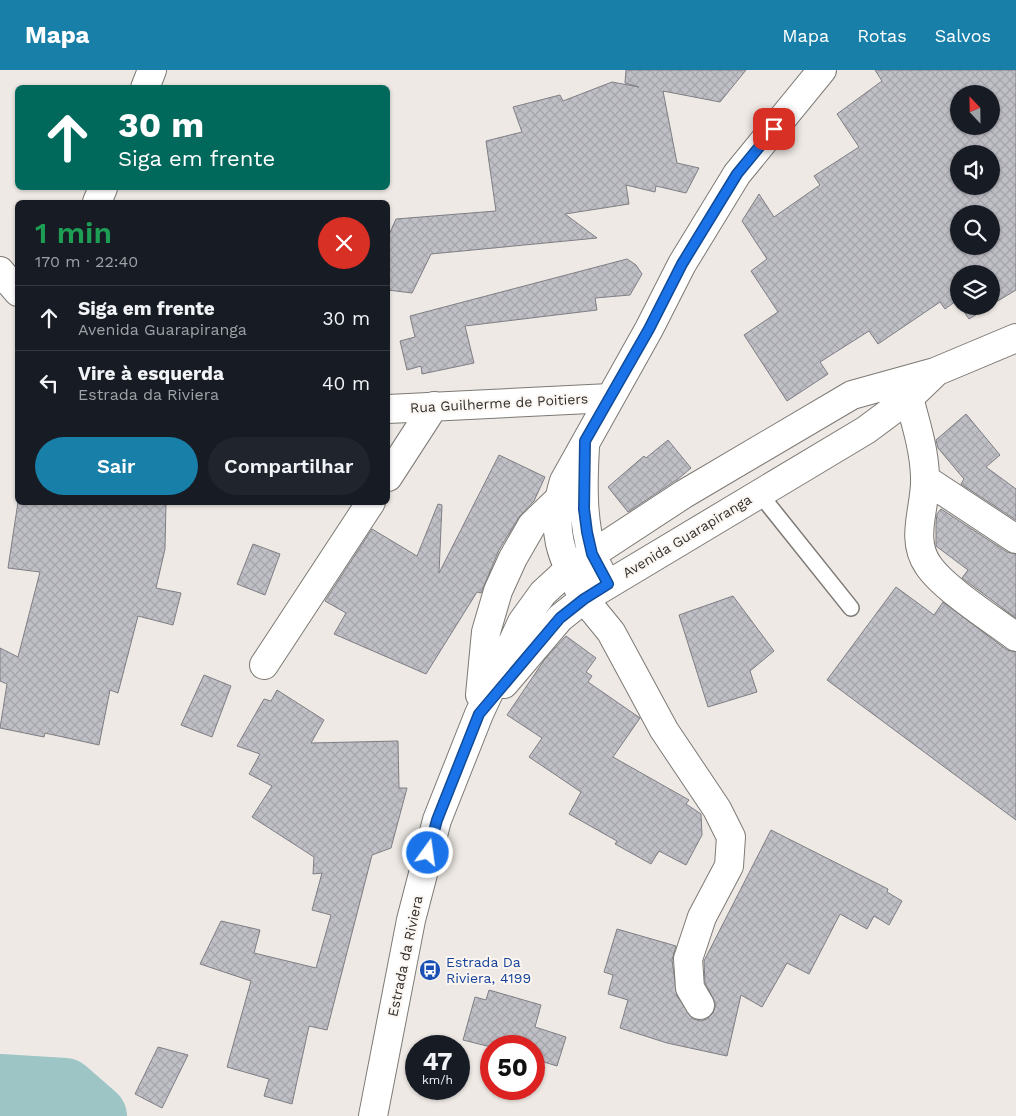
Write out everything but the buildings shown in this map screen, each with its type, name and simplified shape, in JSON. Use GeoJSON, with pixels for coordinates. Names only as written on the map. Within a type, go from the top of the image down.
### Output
{"type":"FeatureCollection","features":[{"type":"Feature","properties":{"kind":"street"},"geometry":{"type":"LineString","coordinates":[[146,85],[152,70]]}},
{"type":"Feature","properties":{"kind":"street"},"geometry":{"type":"LineString","coordinates":[[700,1005],[690,988],[688,959],[702,917],[729,866],[731,837],[717,809],[664,730],[611,632],[584,599],[568,570],[557,538],[558,500],[564,481],[585,441],[682,264],[737,174],[822,70]]}},
{"type":"Feature","properties":{"kind":"street"},"geometry":{"type":"LineString","coordinates":[[0,272],[15,289]]}},
{"type":"Feature","properties":{"kind":"street","name":"Avenida Guarapiranga"},"geometry":{"type":"LineString","coordinates":[[479,714],[522,622],[543,594],[568,570],[684,494],[852,395],[935,372],[1016,338]]}},
{"type":"Feature","properties":{"kind":"street","name":"Avenida Guarapiranga"},"geometry":{"type":"LineString","coordinates":[[479,714],[560,618],[584,599],[866,430],[909,398],[935,372]]}},
{"type":"Feature","properties":{"kind":"street","name":"Rua Guilherme de Poitiers"},"geometry":{"type":"LineString","coordinates":[[390,409],[610,398]]}},
{"type":"Feature","properties":{"kind":"street"},"geometry":{"type":"LineString","coordinates":[[909,398],[924,459],[925,479],[920,530],[921,552],[928,565],[938,577],[1016,637]]}},
{"type":"Feature","properties":{"kind":"street"},"geometry":{"type":"LineString","coordinates":[[390,474],[434,406]]}},
{"type":"Feature","properties":{"kind":"street"},"geometry":{"type":"LineString","coordinates":[[585,441],[584,509],[592,554],[608,584],[611,632]]}},
{"type":"Feature","properties":{"kind":"street"},"geometry":{"type":"LineString","coordinates":[[925,479],[1016,540]]}},
{"type":"Feature","properties":{"kind":"street"},"geometry":{"type":"LineString","coordinates":[[479,714],[486,632],[498,591],[513,558],[532,525],[558,500]]}},
{"type":"Feature","properties":{"kind":"street"},"geometry":{"type":"LineString","coordinates":[[264,666],[369,505]]}},
{"type":"Feature","properties":{"kind":"street","name":"Estrada da Riviera"},"geometry":{"type":"LineString","coordinates":[[373,1116],[411,920],[437,820],[479,714]]}},
{"type":"Feature","properties":{"kind":"lane"},"geometry":{"type":"LineString","coordinates":[[759,493],[851,608]]}},
{"type":"Feature","properties":{"kind":"waterway"},"geometry":{"type":"LineString","coordinates":[[0,1085],[65,1089],[96,1116]]}},
{"type":"Feature","properties":{"kind":"place","name":"Estrada Da Riviera, 4199"},"geometry":{"type":"Point","coordinates":[430,970]}},
{"type":"Feature","properties":{"kind":"route"},"geometry":{"type":"LineString","coordinates":[[428,853],[437,820],[479,714],[560,618],[584,599],[608,584],[592,554],[587,532],[584,509],[585,441],[649,329],[682,264],[737,174],[774,129]]}}]}
